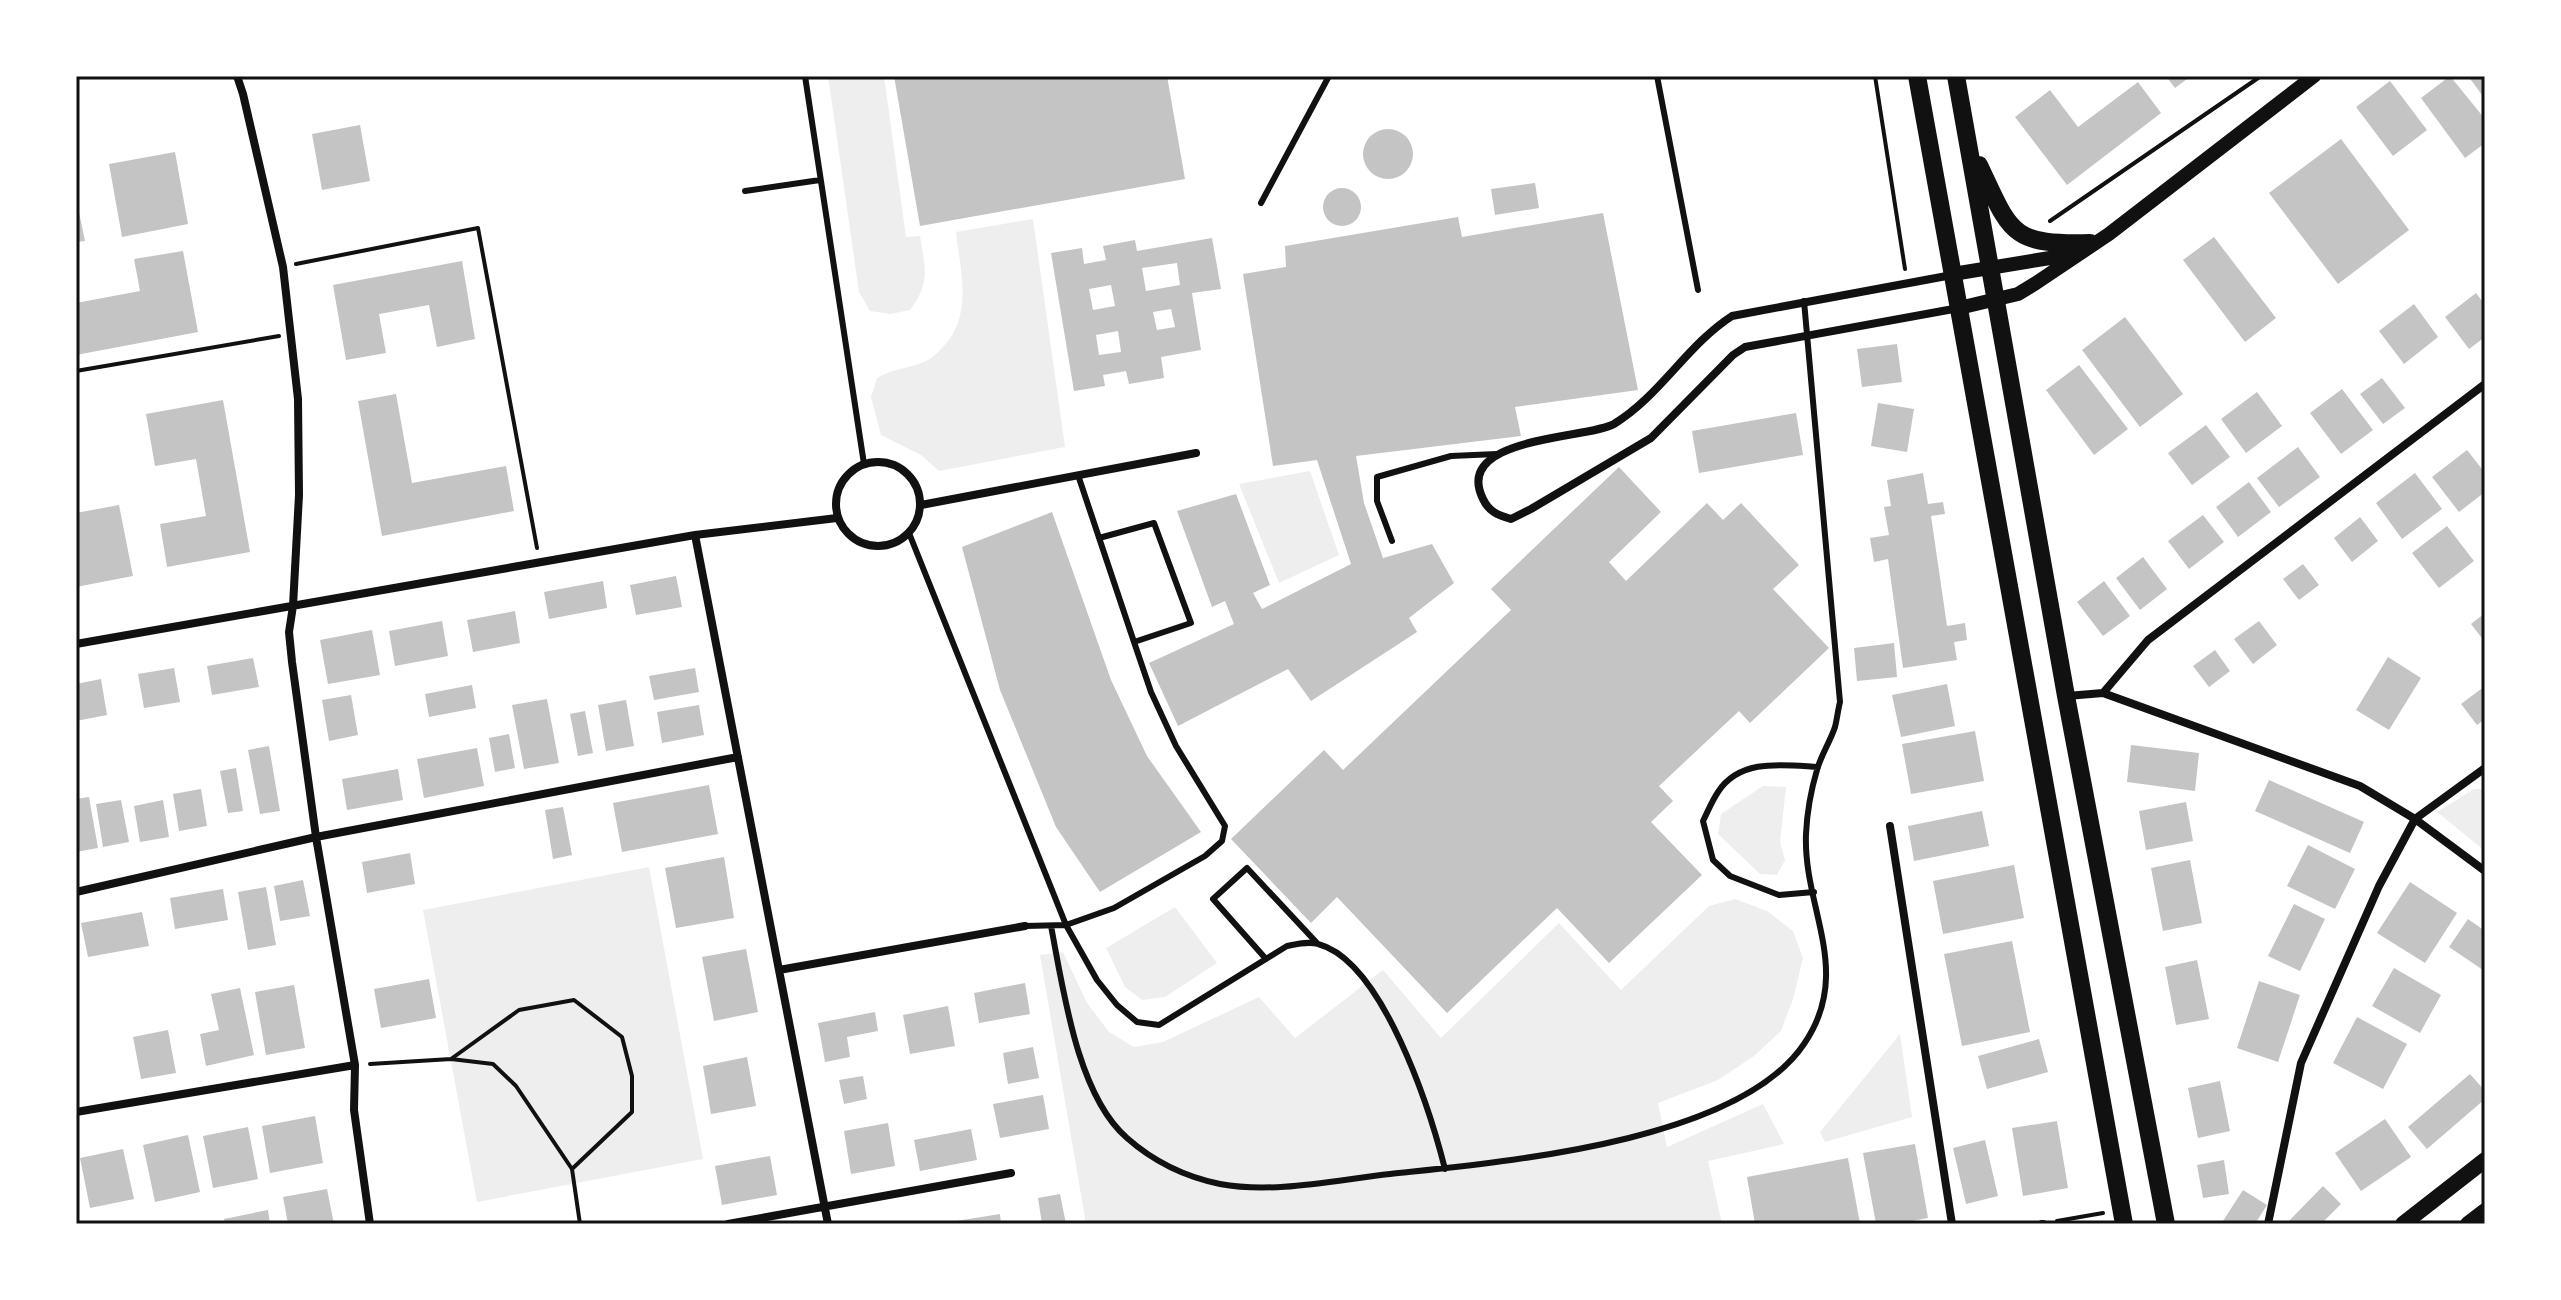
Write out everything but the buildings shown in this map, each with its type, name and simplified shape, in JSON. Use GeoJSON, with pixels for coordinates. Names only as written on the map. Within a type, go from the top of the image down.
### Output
{"type":"FeatureCollection","features":[{"type":"Feature","properties":{"kind":"main road"},"geometry":{"type":"LineString","coordinates":[[1917,76],[2122,1217]]}},
{"type":"Feature","properties":{"kind":"main road"},"geometry":{"type":"LineString","coordinates":[[1956,76],[2066,696],[2166,1224]]}},
{"type":"Feature","properties":{"kind":"main road"},"geometry":{"type":"LineString","coordinates":[[1968,143],[2003,216],[2016,232],[2053,244],[2090,243]]}},
{"type":"Feature","properties":{"kind":"main road"},"geometry":{"type":"LineString","coordinates":[[2403,1224],[2485,1160]]}},
{"type":"Feature","properties":{"kind":"main road"},"geometry":{"type":"LineString","coordinates":[[2468,1224],[2485,1211]]}},
{"type":"Feature","properties":{"kind":"street"},"geometry":{"type":"LineString","coordinates":[[237,76],[283,267],[298,399],[299,453],[293,606],[289,632],[316,837],[355,1065],[354,1110],[370,1224]]}},
{"type":"Feature","properties":{"kind":"street"},"geometry":{"type":"LineString","coordinates":[[2109,234],[2050,258],[1732,316],[1712,329],[1640,405],[1611,426],[1523,443],[1497,454],[1483,469],[1478,484],[1483,499],[1494,514],[1511,519],[1651,438],[1733,355],[1745,347],[1959,308],[2018,294],[2109,234],[2314,76]]}},
{"type":"Feature","properties":{"kind":"street"},"geometry":{"type":"LineString","coordinates":[[2103,693],[2148,640],[2485,384]]}},
{"type":"Feature","properties":{"kind":"street"},"geometry":{"type":"LineString","coordinates":[[921,505],[1196,453]]}},
{"type":"Feature","properties":{"kind":"street"},"geometry":{"type":"LineString","coordinates":[[879,461],[900,467],[911,477],[921,505],[917,521],[909,533],[884,547],[855,541],[844,531],[837,518],[835,503],[841,482],[851,471],[879,461]]}},
{"type":"Feature","properties":{"kind":"street"},"geometry":{"type":"LineString","coordinates":[[76,644],[695,535],[837,518]]}},
{"type":"Feature","properties":{"kind":"street"},"geometry":{"type":"LineString","coordinates":[[695,535],[828,1224]]}},
{"type":"Feature","properties":{"kind":"street"},"geometry":{"type":"LineString","coordinates":[[2066,696],[2103,693],[2360,786],[2415,819],[2485,871]]}},
{"type":"Feature","properties":{"kind":"street"},"geometry":{"type":"LineString","coordinates":[[76,892],[316,837],[738,757]]}},
{"type":"Feature","properties":{"kind":"street"},"geometry":{"type":"LineString","coordinates":[[2268,1224],[2301,1063],[2379,886],[2415,819],[2485,768]]}},
{"type":"Feature","properties":{"kind":"street"},"geometry":{"type":"LineString","coordinates":[[1890,826],[1952,1224]]}},
{"type":"Feature","properties":{"kind":"street"},"geometry":{"type":"LineString","coordinates":[[779,970],[1025,926]]}},
{"type":"Feature","properties":{"kind":"street"},"geometry":{"type":"LineString","coordinates":[[76,1112],[355,1065]]}},
{"type":"Feature","properties":{"kind":"street"},"geometry":{"type":"LineString","coordinates":[[728,1224],[1011,1173]]}},
{"type":"Feature","properties":{"kind":"lane"},"geometry":{"type":"LineString","coordinates":[[805,76],[864,464]]}},
{"type":"Feature","properties":{"kind":"lane"},"geometry":{"type":"LineString","coordinates":[[1261,203],[1329,76]]}},
{"type":"Feature","properties":{"kind":"lane"},"geometry":{"type":"LineString","coordinates":[[1657,76],[1698,290]]}},
{"type":"Feature","properties":{"kind":"lane"},"geometry":{"type":"LineString","coordinates":[[745,191],[820,180]]}},
{"type":"Feature","properties":{"kind":"lane"},"geometry":{"type":"LineString","coordinates":[[1051,926],[1071,1032],[1113,1125],[1127,1139],[1163,1164],[1223,1184],[1258,1187],[1553,1155],[1670,1127],[1729,1103],[1790,1062],[1818,1020],[1825,994],[1827,960],[1808,867],[1806,837],[1808,810],[1818,767],[1835,729],[1840,702],[1804,301]]}},
{"type":"Feature","properties":{"kind":"lane"},"geometry":{"type":"LineString","coordinates":[[1392,541],[1377,501],[1377,477],[1451,456],[1497,454]]}},
{"type":"Feature","properties":{"kind":"lane"},"geometry":{"type":"LineString","coordinates":[[1025,926],[1066,925],[1114,908],[1205,856],[1222,841],[1225,826],[1176,746],[1151,692],[1078,475]]}},
{"type":"Feature","properties":{"kind":"lane"},"geometry":{"type":"LineString","coordinates":[[1099,538],[1154,523],[1191,623],[1134,642]]}},
{"type":"Feature","properties":{"kind":"lane"},"geometry":{"type":"LineString","coordinates":[[909,533],[1066,925],[1097,980],[1117,1005],[1137,1022],[1159,1025],[1287,946],[1317,943]]}},
{"type":"Feature","properties":{"kind":"lane"},"geometry":{"type":"LineString","coordinates":[[1814,892],[1779,895],[1730,876],[1713,860],[1703,821],[1719,790],[1736,774],[1752,767],[1775,764],[1818,767]]}},
{"type":"Feature","properties":{"kind":"lane"},"geometry":{"type":"LineString","coordinates":[[1266,959],[1213,899],[1247,868],[1317,943],[1356,967],[1379,1002],[1431,1115],[1445,1169]]}},
{"type":"Feature","properties":{"kind":"path"},"geometry":{"type":"LineString","coordinates":[[1875,76],[1907,283]]}},
{"type":"Feature","properties":{"kind":"path"},"geometry":{"type":"LineString","coordinates":[[2024,237],[2070,209],[2261,76]]}},
{"type":"Feature","properties":{"kind":"path"},"geometry":{"type":"LineString","coordinates":[[283,267],[478,228],[540,562]]}},
{"type":"Feature","properties":{"kind":"path"},"geometry":{"type":"LineString","coordinates":[[76,371],[290,334]]}},
{"type":"Feature","properties":{"kind":"path"},"geometry":{"type":"LineString","coordinates":[[451,1059],[519,1010],[574,1000],[622,1037],[632,1076],[632,1112],[572,1169]]}},
{"type":"Feature","properties":{"kind":"path"},"geometry":{"type":"LineString","coordinates":[[355,1065],[451,1059],[493,1064],[516,1086],[572,1169],[580,1224]]}},
{"type":"Feature","properties":{"kind":"path"},"geometry":{"type":"LineString","coordinates":[[2042,1224],[2122,1217]]}},
{"type":"Feature","properties":{"kind":"shaded area"},"geometry":{"type":"Polygon","coordinates":[[[828,76],[884,76],[906,237],[920,236],[925,267],[924,283],[910,310],[890,314],[870,311],[859,292],[828,76]]]}},
{"type":"Feature","properties":{"kind":"shaded area"},"geometry":{"type":"Polygon","coordinates":[[[1033,219],[1065,447],[939,471],[921,455],[881,435],[871,397],[877,378],[934,356],[955,329],[962,302],[956,232],[1033,219]]]}},
{"type":"Feature","properties":{"kind":"shaded area"},"geometry":{"type":"Polygon","coordinates":[[[1310,471],[1339,555],[1279,583],[1239,484],[1310,471]]]}},
{"type":"Feature","properties":{"kind":"shaded area"},"geometry":{"type":"Polygon","coordinates":[[[1763,786],[1786,787],[1780,842],[1785,860],[1777,875],[1760,874],[1718,834],[1721,814],[1763,786]]]}},
{"type":"Feature","properties":{"kind":"shaded area"},"geometry":{"type":"Polygon","coordinates":[[[2474,789],[2485,789],[2485,851],[2437,812],[2474,789]]]}},
{"type":"Feature","properties":{"kind":"shaded area"},"geometry":{"type":"Polygon","coordinates":[[[649,867],[703,1159],[477,1202],[423,910],[649,867]]]}},
{"type":"Feature","properties":{"kind":"shaded area"},"geometry":{"type":"Polygon","coordinates":[[[1735,899],[1767,911],[1793,931],[1803,958],[1781,1031],[1754,1056],[1718,1080],[1658,1103],[1667,1147],[1763,1104],[1784,1144],[1708,1161],[1722,1224],[1086,1224],[1040,955],[1063,952],[1087,1003],[1109,1032],[1134,1047],[1163,1042],[1259,997],[1295,1038],[1383,970],[1441,1038],[1559,923],[1621,990],[1709,906],[1735,899]]]}},
{"type":"Feature","properties":{"kind":"shaded area"},"geometry":{"type":"Polygon","coordinates":[[[1175,907],[1217,963],[1165,997],[1142,1000],[1125,987],[1106,948],[1175,907]]]}},
{"type":"Feature","properties":{"kind":"shaded area"},"geometry":{"type":"Polygon","coordinates":[[[1900,1034],[1912,1117],[1825,1142],[1820,1132],[1900,1034]]]}}]}
